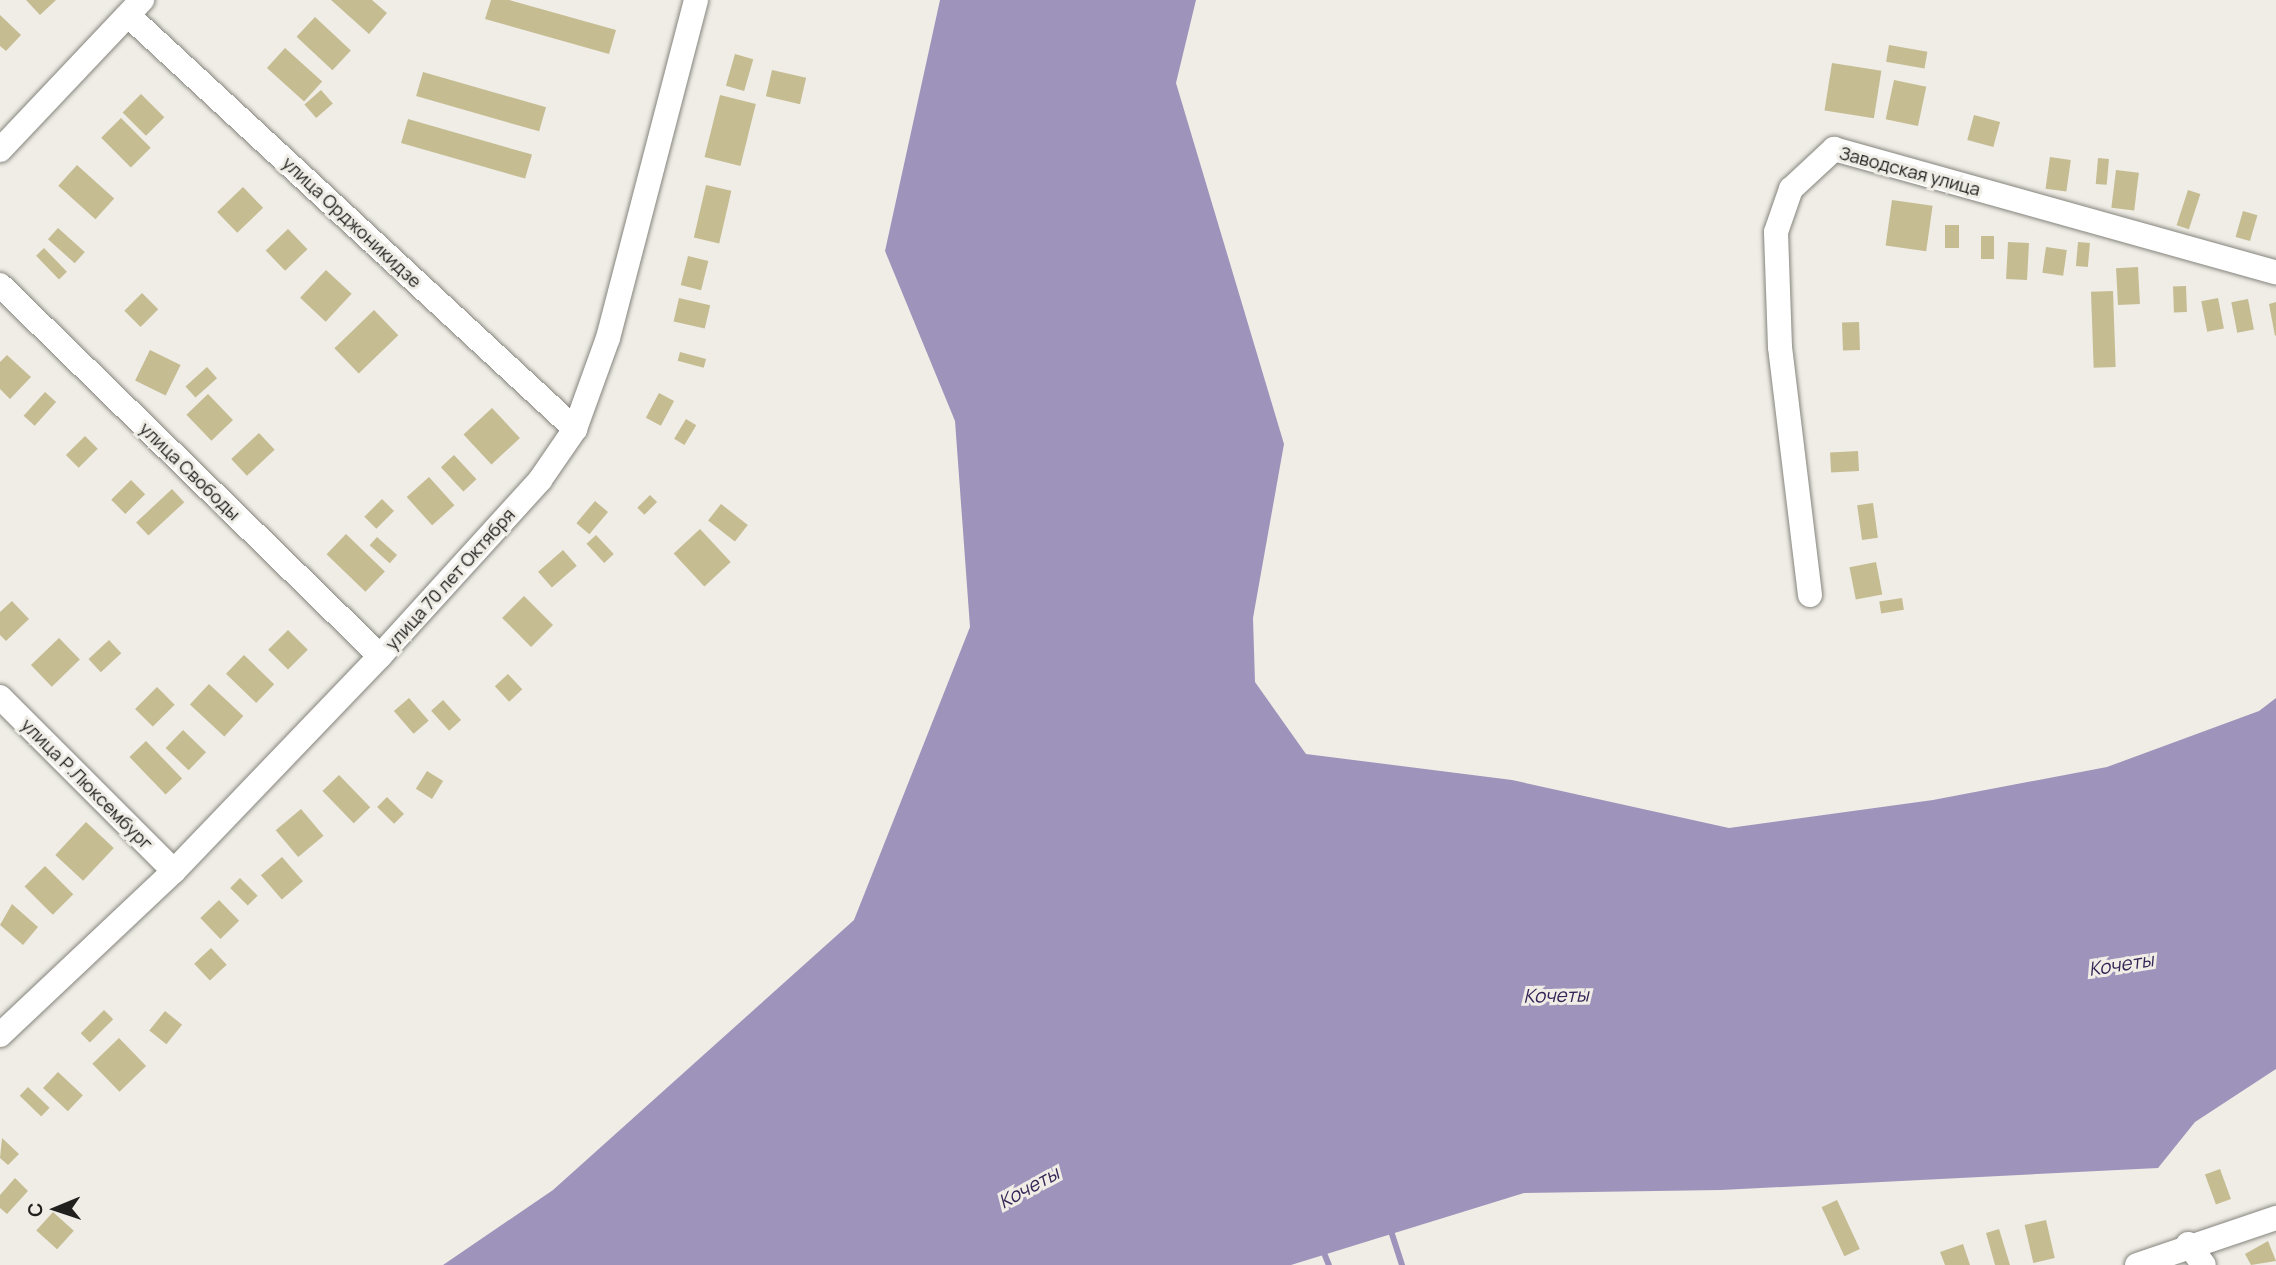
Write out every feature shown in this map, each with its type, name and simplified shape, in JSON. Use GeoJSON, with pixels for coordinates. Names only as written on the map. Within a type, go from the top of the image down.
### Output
{"type":"FeatureCollection","features":[{"type":"Feature","properties":{"kind":"street","name":"улица 70 лет Октября"},"geometry":{"type":"LineString","coordinates":[[0,1035],[174,871],[380,656],[540,480],[575,429],[608,338],[696,0]]}},
{"type":"Feature","properties":{"kind":"street","name":"улица Орджоникидзе"},"geometry":{"type":"LineString","coordinates":[[136,8],[575,429]]}},
{"type":"Feature","properties":{"kind":"street"},"geometry":{"type":"LineString","coordinates":[[0,150],[136,8]]}},
{"type":"Feature","properties":{"kind":"street","name":"Заводская улица"},"geometry":{"type":"LineString","coordinates":[[1810,595],[1780,347],[1776,233],[1791,189],[1834,149],[2276,272]]}},
{"type":"Feature","properties":{"kind":"street","name":"улица Свободы"},"geometry":{"type":"LineString","coordinates":[[0,285],[380,656]]}},
{"type":"Feature","properties":{"kind":"street","name":"улица Р.Люксембург"},"geometry":{"type":"LineString","coordinates":[[0,697],[174,871]]}},
{"type":"Feature","properties":{"kind":"street"},"geometry":{"type":"LineString","coordinates":[[2137,1265],[2188,1244],[2276,1218]]}},
{"type":"Feature","properties":{"kind":"street"},"geometry":{"type":"LineString","coordinates":[[2188,1244],[2204,1265]]}},
{"type":"Feature","properties":{"kind":"water","name":"Кочеты"},"geometry":{"type":"Polygon","coordinates":[[[940,0],[1196,0],[1176,83],[1284,444],[1253,618],[1255,682],[1306,754],[1512,780],[1729,828],[1933,800],[2107,767],[2259,711],[2276,698],[2276,1069],[2195,1122],[2158,1168],[1721,1190],[1524,1193],[1291,1265],[443,1265],[553,1190],[854,920],[970,627],[955,421],[885,251],[940,0]]]}},
{"type":"Feature","properties":{"kind":"building"},"geometry":{"type":"Polygon","coordinates":[[[26,0],[56,0],[40,15],[26,0]]]}},
{"type":"Feature","properties":{"kind":"building"},"geometry":{"type":"Polygon","coordinates":[[[331,0],[372,0],[387,13],[369,34],[331,0]]]}},
{"type":"Feature","properties":{"kind":"building"},"geometry":{"type":"Polygon","coordinates":[[[491,0],[509,0],[616,30],[609,54],[485,19],[491,0]]]}},
{"type":"Feature","properties":{"kind":"building"},"geometry":{"type":"Polygon","coordinates":[[[0,15],[21,35],[6,51],[0,46],[0,15]]]}},
{"type":"Feature","properties":{"kind":"building"},"geometry":{"type":"Polygon","coordinates":[[[315,17],[351,50],[332,70],[297,37],[315,17]]]}},
{"type":"Feature","properties":{"kind":"building"},"geometry":{"type":"Polygon","coordinates":[[[1889,45],[1927,52],[1924,69],[1886,62],[1889,45]]]}},
{"type":"Feature","properties":{"kind":"building"},"geometry":{"type":"Polygon","coordinates":[[[285,48],[322,81],[304,102],[267,68],[285,48]]]}},
{"type":"Feature","properties":{"kind":"building"},"geometry":{"type":"Polygon","coordinates":[[[735,54],[753,59],[744,91],[726,86],[735,54]]]}},
{"type":"Feature","properties":{"kind":"building"},"geometry":{"type":"Polygon","coordinates":[[[1832,63],[1881,71],[1874,118],[1824,110],[1832,63]]]}},
{"type":"Feature","properties":{"kind":"building"},"geometry":{"type":"Polygon","coordinates":[[[772,70],[806,78],[800,104],[766,96],[772,70]]]}},
{"type":"Feature","properties":{"kind":"building"},"geometry":{"type":"Polygon","coordinates":[[[423,72],[546,107],[539,131],[416,96],[423,72]]]}},
{"type":"Feature","properties":{"kind":"building"},"geometry":{"type":"Polygon","coordinates":[[[1894,80],[1926,87],[1918,126],[1886,119],[1894,80]]]}},
{"type":"Feature","properties":{"kind":"building"},"geometry":{"type":"Polygon","coordinates":[[[321,90],[333,104],[316,118],[304,104],[321,90]]]}},
{"type":"Feature","properties":{"kind":"building"},"geometry":{"type":"Polygon","coordinates":[[[141,94],[164,117],[146,136],[123,112],[141,94]]]}},
{"type":"Feature","properties":{"kind":"building"},"geometry":{"type":"Polygon","coordinates":[[[720,95],[756,104],[740,166],[705,157],[720,95]]]}},
{"type":"Feature","properties":{"kind":"building"},"geometry":{"type":"Polygon","coordinates":[[[1974,115],[2000,122],[1993,147],[1967,140],[1974,115]]]}},
{"type":"Feature","properties":{"kind":"building"},"geometry":{"type":"Polygon","coordinates":[[[121,118],[151,148],[131,167],[101,138],[121,118]]]}},
{"type":"Feature","properties":{"kind":"building"},"geometry":{"type":"Polygon","coordinates":[[[408,119],[532,155],[525,179],[401,143],[408,119]]]}},
{"type":"Feature","properties":{"kind":"building"},"geometry":{"type":"Polygon","coordinates":[[[2050,157],[2071,160],[2066,192],[2046,189],[2050,157]]]}},
{"type":"Feature","properties":{"kind":"building"},"geometry":{"type":"Polygon","coordinates":[[[2098,158],[2109,159],[2107,185],[2096,184],[2098,158]]]}},
{"type":"Feature","properties":{"kind":"building"},"geometry":{"type":"Polygon","coordinates":[[[77,165],[114,198],[95,219],[58,186],[77,165]]]}},
{"type":"Feature","properties":{"kind":"building"},"geometry":{"type":"Polygon","coordinates":[[[2116,170],[2139,173],[2134,211],[2111,208],[2116,170]]]}},
{"type":"Feature","properties":{"kind":"building"},"geometry":{"type":"Polygon","coordinates":[[[706,185],[731,191],[719,243],[694,238],[706,185]]]}},
{"type":"Feature","properties":{"kind":"building"},"geometry":{"type":"Polygon","coordinates":[[[243,187],[263,208],[237,233],[217,212],[243,187]]]}},
{"type":"Feature","properties":{"kind":"building"},"geometry":{"type":"Polygon","coordinates":[[[2188,190],[2200,194],[2189,229],[2177,225],[2188,190]]]}},
{"type":"Feature","properties":{"kind":"building"},"geometry":{"type":"Polygon","coordinates":[[[1892,200],[1933,206],[1926,251],[1886,246],[1892,200]]]}},
{"type":"Feature","properties":{"kind":"building"},"geometry":{"type":"Polygon","coordinates":[[[2243,211],[2257,215],[2250,241],[2236,237],[2243,211]]]}},
{"type":"Feature","properties":{"kind":"building"},"geometry":{"type":"Polygon","coordinates":[[[1945,225],[1959,225],[1959,248],[1945,248],[1945,225]]]}},
{"type":"Feature","properties":{"kind":"building"},"geometry":{"type":"Polygon","coordinates":[[[58,228],[85,252],[75,263],[48,239],[58,228]]]}},
{"type":"Feature","properties":{"kind":"building"},"geometry":{"type":"Polygon","coordinates":[[[288,229],[307,249],[285,271],[266,251],[288,229]]]}},
{"type":"Feature","properties":{"kind":"building"},"geometry":{"type":"Polygon","coordinates":[[[1981,236],[1994,236],[1994,259],[1981,259],[1981,236]]]}},
{"type":"Feature","properties":{"kind":"building"},"geometry":{"type":"Polygon","coordinates":[[[2008,242],[2029,243],[2027,280],[2006,279],[2008,242]]]}},
{"type":"Feature","properties":{"kind":"building"},"geometry":{"type":"Polygon","coordinates":[[[2078,242],[2090,243],[2088,267],[2076,266],[2078,242]]]}},
{"type":"Feature","properties":{"kind":"building"},"geometry":{"type":"Polygon","coordinates":[[[2046,247],[2067,250],[2063,276],[2042,273],[2046,247]]]}},
{"type":"Feature","properties":{"kind":"building"},"geometry":{"type":"Polygon","coordinates":[[[44,248],[67,272],[59,279],[36,256],[44,248]]]}},
{"type":"Feature","properties":{"kind":"building"},"geometry":{"type":"Polygon","coordinates":[[[688,256],[708,261],[701,290],[681,285],[688,256]]]}},
{"type":"Feature","properties":{"kind":"building"},"geometry":{"type":"Polygon","coordinates":[[[2138,267],[2140,304],[2118,305],[2116,268],[2138,267]]]}},
{"type":"Feature","properties":{"kind":"building"},"geometry":{"type":"Polygon","coordinates":[[[326,270],[352,294],[326,322],[300,298],[326,270]]]}},
{"type":"Feature","properties":{"kind":"building"},"geometry":{"type":"Polygon","coordinates":[[[2173,286],[2186,286],[2187,312],[2174,312],[2173,286]]]}},
{"type":"Feature","properties":{"kind":"building"},"geometry":{"type":"Polygon","coordinates":[[[2113,291],[2116,367],[2094,368],[2091,292],[2113,291]]]}},
{"type":"Feature","properties":{"kind":"building"},"geometry":{"type":"Polygon","coordinates":[[[142,293],[158,309],[141,327],[124,311],[142,293]]]}},
{"type":"Feature","properties":{"kind":"building"},"geometry":{"type":"Polygon","coordinates":[[[679,298],[710,305],[705,329],[674,321],[679,298]]]}},
{"type":"Feature","properties":{"kind":"building"},"geometry":{"type":"Polygon","coordinates":[[[2218,298],[2224,328],[2207,332],[2201,301],[2218,298]]]}},
{"type":"Feature","properties":{"kind":"building"},"geometry":{"type":"Polygon","coordinates":[[[2248,299],[2254,329],[2237,333],[2231,302],[2248,299]]]}},
{"type":"Feature","properties":{"kind":"building"},"geometry":{"type":"Polygon","coordinates":[[[2276,302],[2276,335],[2275,336],[2269,304],[2276,302]]]}},
{"type":"Feature","properties":{"kind":"building"},"geometry":{"type":"Polygon","coordinates":[[[374,310],[398,335],[359,373],[334,348],[374,310]]]}},
{"type":"Feature","properties":{"kind":"building"},"geometry":{"type":"Polygon","coordinates":[[[1859,322],[1860,350],[1843,351],[1842,323],[1859,322]]]}},
{"type":"Feature","properties":{"kind":"building"},"geometry":{"type":"Polygon","coordinates":[[[150,350],[181,365],[166,395],[135,381],[150,350]]]}},
{"type":"Feature","properties":{"kind":"building"},"geometry":{"type":"Polygon","coordinates":[[[680,352],[706,359],[704,368],[678,361],[680,352]]]}},
{"type":"Feature","properties":{"kind":"building"},"geometry":{"type":"Polygon","coordinates":[[[7,355],[31,377],[10,399],[0,389],[0,362],[7,355]]]}},
{"type":"Feature","properties":{"kind":"building"},"geometry":{"type":"Polygon","coordinates":[[[207,367],[217,378],[195,398],[185,386],[207,367]]]}},
{"type":"Feature","properties":{"kind":"building"},"geometry":{"type":"Polygon","coordinates":[[[45,392],[56,402],[35,426],[24,416],[45,392]]]}},
{"type":"Feature","properties":{"kind":"building"},"geometry":{"type":"Polygon","coordinates":[[[659,393],[674,401],[661,426],[646,418],[659,393]]]}},
{"type":"Feature","properties":{"kind":"building"},"geometry":{"type":"Polygon","coordinates":[[[208,394],[233,420],[211,441],[186,415],[208,394]]]}},
{"type":"Feature","properties":{"kind":"building"},"geometry":{"type":"Polygon","coordinates":[[[492,408],[520,438],[491,465],[463,435],[492,408]]]}},
{"type":"Feature","properties":{"kind":"building"},"geometry":{"type":"Polygon","coordinates":[[[686,419],[696,425],[684,445],[674,439],[686,419]]]}},
{"type":"Feature","properties":{"kind":"building"},"geometry":{"type":"Polygon","coordinates":[[[259,433],[275,450],[247,476],[231,459],[259,433]]]}},
{"type":"Feature","properties":{"kind":"building"},"geometry":{"type":"Polygon","coordinates":[[[85,436],[98,449],[79,468],[66,455],[85,436]]]}},
{"type":"Feature","properties":{"kind":"building"},"geometry":{"type":"Polygon","coordinates":[[[1858,451],[1859,471],[1831,472],[1830,452],[1858,451]]]}},
{"type":"Feature","properties":{"kind":"building"},"geometry":{"type":"Polygon","coordinates":[[[454,455],[477,479],[463,491],[441,467],[454,455]]]}},
{"type":"Feature","properties":{"kind":"building"},"geometry":{"type":"Polygon","coordinates":[[[429,477],[454,505],[432,525],[407,497],[429,477]]]}},
{"type":"Feature","properties":{"kind":"building"},"geometry":{"type":"Polygon","coordinates":[[[131,480],[145,494],[125,514],[111,500],[131,480]]]}},
{"type":"Feature","properties":{"kind":"building"},"geometry":{"type":"Polygon","coordinates":[[[172,489],[184,502],[148,536],[136,522],[172,489]]]}},
{"type":"Feature","properties":{"kind":"building"},"geometry":{"type":"Polygon","coordinates":[[[650,495],[657,502],[644,515],[637,508],[650,495]]]}},
{"type":"Feature","properties":{"kind":"building"},"geometry":{"type":"Polygon","coordinates":[[[382,499],[394,511],[376,529],[364,517],[382,499]]]}},
{"type":"Feature","properties":{"kind":"building"},"geometry":{"type":"Polygon","coordinates":[[[595,501],[608,512],[589,534],[576,523],[595,501]]]}},
{"type":"Feature","properties":{"kind":"building"},"geometry":{"type":"Polygon","coordinates":[[[1873,503],[1878,538],[1862,540],[1857,505],[1873,503]]]}},
{"type":"Feature","properties":{"kind":"building"},"geometry":{"type":"Polygon","coordinates":[[[721,504],[748,525],[735,541],[708,521],[721,504]]]}},
{"type":"Feature","properties":{"kind":"building"},"geometry":{"type":"Polygon","coordinates":[[[700,529],[731,562],[704,586],[674,554],[700,529]]]}},
{"type":"Feature","properties":{"kind":"building"},"geometry":{"type":"Polygon","coordinates":[[[346,534],[385,572],[365,592],[327,554],[346,534]]]}},
{"type":"Feature","properties":{"kind":"building"},"geometry":{"type":"Polygon","coordinates":[[[596,535],[614,554],[604,563],[586,544],[596,535]]]}},
{"type":"Feature","properties":{"kind":"building"},"geometry":{"type":"Polygon","coordinates":[[[377,537],[397,555],[390,563],[370,545],[377,537]]]}},
{"type":"Feature","properties":{"kind":"building"},"geometry":{"type":"Polygon","coordinates":[[[563,550],[577,566],[552,587],[538,572],[563,550]]]}},
{"type":"Feature","properties":{"kind":"building"},"geometry":{"type":"Polygon","coordinates":[[[1876,562],[1882,594],[1856,600],[1849,567],[1876,562]]]}},
{"type":"Feature","properties":{"kind":"building"},"geometry":{"type":"Polygon","coordinates":[[[524,596],[553,625],[531,647],[502,618],[524,596]]]}},
{"type":"Feature","properties":{"kind":"building"},"geometry":{"type":"Polygon","coordinates":[[[1902,598],[1904,610],[1881,613],[1879,602],[1902,598]]]}},
{"type":"Feature","properties":{"kind":"building"},"geometry":{"type":"Polygon","coordinates":[[[12,601],[29,619],[6,641],[0,635],[0,612],[12,601]]]}},
{"type":"Feature","properties":{"kind":"building"},"geometry":{"type":"Polygon","coordinates":[[[288,630],[308,650],[288,670],[268,650],[288,630]]]}},
{"type":"Feature","properties":{"kind":"building"},"geometry":{"type":"Polygon","coordinates":[[[59,638],[80,660],[52,687],[31,665],[59,638]]]}},
{"type":"Feature","properties":{"kind":"building"},"geometry":{"type":"Polygon","coordinates":[[[109,640],[121,653],[101,672],[89,659],[109,640]]]}},
{"type":"Feature","properties":{"kind":"building"},"geometry":{"type":"Polygon","coordinates":[[[244,655],[274,684],[256,703],[226,674],[244,655]]]}},
{"type":"Feature","properties":{"kind":"building"},"geometry":{"type":"Polygon","coordinates":[[[508,674],[522,689],[509,702],[495,686],[508,674]]]}},
{"type":"Feature","properties":{"kind":"building"},"geometry":{"type":"Polygon","coordinates":[[[209,684],[243,716],[224,737],[190,704],[209,684]]]}},
{"type":"Feature","properties":{"kind":"building"},"geometry":{"type":"Polygon","coordinates":[[[157,687],[175,705],[153,727],[135,709],[157,687]]]}},
{"type":"Feature","properties":{"kind":"building"},"geometry":{"type":"Polygon","coordinates":[[[409,698],[429,721],[414,734],[394,711],[409,698]]]}},
{"type":"Feature","properties":{"kind":"building"},"geometry":{"type":"Polygon","coordinates":[[[443,700],[461,720],[449,731],[431,711],[443,700]]]}},
{"type":"Feature","properties":{"kind":"building"},"geometry":{"type":"Polygon","coordinates":[[[183,730],[206,752],[189,770],[166,748],[183,730]]]}},
{"type":"Feature","properties":{"kind":"building"},"geometry":{"type":"Polygon","coordinates":[[[146,741],[182,778],[166,794],[129,757],[146,741]]]}},
{"type":"Feature","properties":{"kind":"building"},"geometry":{"type":"Polygon","coordinates":[[[427,771],[443,781],[432,799],[416,789],[427,771]]]}},
{"type":"Feature","properties":{"kind":"building"},"geometry":{"type":"Polygon","coordinates":[[[339,775],[370,807],[354,823],[322,791],[339,775]]]}},
{"type":"Feature","properties":{"kind":"building"},"geometry":{"type":"Polygon","coordinates":[[[387,797],[404,814],[394,824],[377,807],[387,797]]]}},
{"type":"Feature","properties":{"kind":"building"},"geometry":{"type":"Polygon","coordinates":[[[301,809],[323,836],[298,857],[276,830],[301,809]]]}},
{"type":"Feature","properties":{"kind":"building"},"geometry":{"type":"Polygon","coordinates":[[[86,822],[114,848],[83,881],[55,855],[86,822]]]}},
{"type":"Feature","properties":{"kind":"building"},"geometry":{"type":"Polygon","coordinates":[[[282,857],[303,881],[282,900],[261,875],[282,857]]]}},
{"type":"Feature","properties":{"kind":"building"},"geometry":{"type":"Polygon","coordinates":[[[45,866],[73,894],[53,915],[24,887],[45,866]]]}},
{"type":"Feature","properties":{"kind":"building"},"geometry":{"type":"Polygon","coordinates":[[[240,878],[258,896],[248,906],[230,888],[240,878]]]}},
{"type":"Feature","properties":{"kind":"building"},"geometry":{"type":"Polygon","coordinates":[[[219,900],[239,921],[220,939],[200,918],[219,900]]]}},
{"type":"Feature","properties":{"kind":"building"},"geometry":{"type":"Polygon","coordinates":[[[12,904],[38,927],[23,945],[0,925],[12,904]]]}},
{"type":"Feature","properties":{"kind":"building"},"geometry":{"type":"Polygon","coordinates":[[[211,948],[227,965],[210,981],[194,964],[211,948]]]}},
{"type":"Feature","properties":{"kind":"building"},"geometry":{"type":"Polygon","coordinates":[[[104,1010],[113,1019],[90,1043],[81,1033],[104,1010]]]}},
{"type":"Feature","properties":{"kind":"building"},"geometry":{"type":"Polygon","coordinates":[[[165,1011],[182,1025],[166,1044],[149,1030],[165,1011]]]}},
{"type":"Feature","properties":{"kind":"building"},"geometry":{"type":"Polygon","coordinates":[[[119,1038],[146,1066],[119,1092],[92,1064],[119,1038]]]}},
{"type":"Feature","properties":{"kind":"building"},"geometry":{"type":"Polygon","coordinates":[[[58,1072],[83,1095],[68,1111],[43,1088],[58,1072]]]}},
{"type":"Feature","properties":{"kind":"building"},"geometry":{"type":"Polygon","coordinates":[[[28,1087],[50,1108],[41,1116],[20,1096],[28,1087]]]}},
{"type":"Feature","properties":{"kind":"building"},"geometry":{"type":"Polygon","coordinates":[[[2,1138],[19,1154],[8,1165],[0,1158],[2,1138]]]}},
{"type":"Feature","properties":{"kind":"building"},"geometry":{"type":"Polygon","coordinates":[[[2220,1169],[2231,1199],[2216,1205],[2205,1174],[2220,1169]]]}},
{"type":"Feature","properties":{"kind":"building"},"geometry":{"type":"Polygon","coordinates":[[[15,1178],[28,1191],[7,1214],[0,1208],[0,1195],[15,1178]]]}},
{"type":"Feature","properties":{"kind":"building"},"geometry":{"type":"Polygon","coordinates":[[[1837,1200],[1860,1249],[1844,1256],[1822,1207],[1837,1200]]]}},
{"type":"Feature","properties":{"kind":"building"},"geometry":{"type":"Polygon","coordinates":[[[53,1212],[74,1231],[57,1249],[36,1231],[53,1212]]]}},
{"type":"Feature","properties":{"kind":"building"},"geometry":{"type":"Polygon","coordinates":[[[2046,1220],[2055,1258],[2033,1263],[2025,1225],[2046,1220]]]}},
{"type":"Feature","properties":{"kind":"building"},"geometry":{"type":"Polygon","coordinates":[[[1999,1229],[2010,1265],[1995,1265],[1986,1233],[1999,1229]]]}},
{"type":"Feature","properties":{"kind":"building"},"geometry":{"type":"Polygon","coordinates":[[[2268,1241],[2276,1261],[2251,1265],[2245,1254],[2268,1241]]]}},
{"type":"Feature","properties":{"kind":"building"},"geometry":{"type":"Polygon","coordinates":[[[1963,1244],[1970,1265],[1945,1265],[1940,1252],[1963,1244]]]}},
{"type":"Feature","properties":{"kind":"waterway"},"geometry":{"type":"LineString","coordinates":[[1390,1228],[1402,1265]]}},
{"type":"Feature","properties":{"kind":"waterway"},"geometry":{"type":"LineString","coordinates":[[1322,1248],[1329,1265]]}}]}
